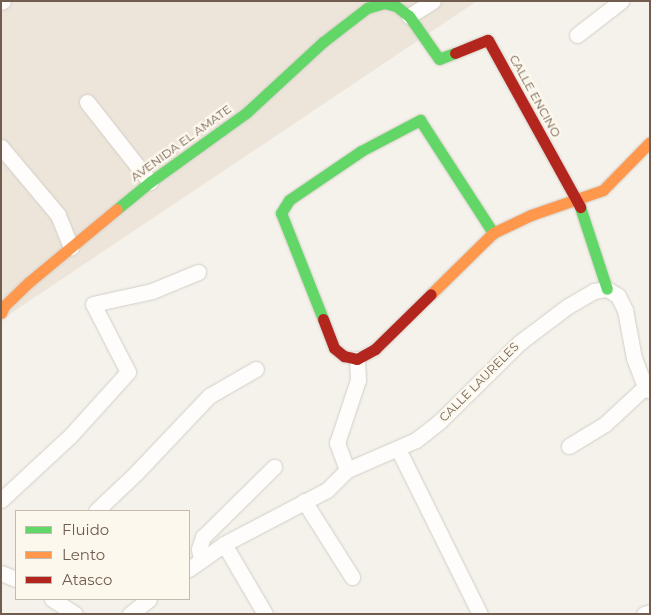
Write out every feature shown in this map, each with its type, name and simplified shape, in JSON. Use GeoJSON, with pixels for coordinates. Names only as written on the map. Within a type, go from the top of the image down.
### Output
{"type":"FeatureCollection","features":[{"type":"Feature","properties":{"kind":"street"},"geometry":{"type":"LineString","coordinates":[[409,16],[433,1]]}},
{"type":"Feature","properties":{"kind":"street"},"geometry":{"type":"LineString","coordinates":[[577,36],[621,1]]}},
{"type":"Feature","properties":{"kind":"street","name":"CALLE ENCINO"},"geometry":{"type":"LineString","coordinates":[[384,3],[396,6],[409,16],[439,59],[488,40],[576,199],[607,289]]}},
{"type":"Feature","properties":{"kind":"street","name":"AVENIDA EL AMATE"},"geometry":{"type":"LineString","coordinates":[[2,307],[29,282],[150,182],[246,113],[323,42],[367,8],[384,3]]}},
{"type":"Feature","properties":{"kind":"street"},"geometry":{"type":"LineString","coordinates":[[87,102],[150,182]]}},
{"type":"Feature","properties":{"kind":"street"},"geometry":{"type":"LineString","coordinates":[[493,233],[420,120],[361,151],[288,200],[281,213],[334,348],[344,356],[357,359],[375,349],[493,233],[531,215],[603,190],[650,142]]}},
{"type":"Feature","properties":{"kind":"street"},"geometry":{"type":"LineString","coordinates":[[1,147],[58,215],[71,248]]}},
{"type":"Feature","properties":{"kind":"street"},"geometry":{"type":"LineString","coordinates":[[1,500],[71,435],[128,372],[93,304],[152,291],[198,272]]}},
{"type":"Feature","properties":{"kind":"street"},"geometry":{"type":"LineString","coordinates":[[569,446],[605,424],[647,389],[634,358],[626,310],[618,296],[607,289]]}},
{"type":"Feature","properties":{"kind":"street","name":"CALLE LAURELES"},"geometry":{"type":"LineString","coordinates":[[347,470],[416,440],[439,422],[519,343],[568,306],[594,291],[607,289]]}},
{"type":"Feature","properties":{"kind":"street"},"geometry":{"type":"LineString","coordinates":[[195,564],[224,544],[327,490],[347,470],[337,443],[358,380],[357,359]]}},
{"type":"Feature","properties":{"kind":"street"},"geometry":{"type":"LineString","coordinates":[[97,510],[136,473],[209,396],[256,369]]}},
{"type":"Feature","properties":{"kind":"street"},"geometry":{"type":"LineString","coordinates":[[398,449],[480,614]]}},
{"type":"Feature","properties":{"kind":"street"},"geometry":{"type":"LineString","coordinates":[[195,564],[204,537],[274,466]]}},
{"type":"Feature","properties":{"kind":"street"},"geometry":{"type":"LineString","coordinates":[[304,501],[352,578]]}},
{"type":"Feature","properties":{"kind":"street"},"geometry":{"type":"LineString","coordinates":[[224,544],[265,614]]}},
{"type":"Feature","properties":{"kind":"street"},"geometry":{"type":"LineString","coordinates":[[1,573],[15,580]]}},
{"type":"Feature","properties":{"kind":"street"},"geometry":{"type":"LineString","coordinates":[[54,600],[75,614]]}},
{"type":"Feature","properties":{"kind":"street"},"geometry":{"type":"LineString","coordinates":[[644,614],[650,612]]}},
{"type":"Feature","properties":{"kind":"shaded area"},"geometry":{"type":"Polygon","coordinates":[[[1,1],[477,1],[1,320],[1,1]]]}},
{"type":"Feature","properties":{"kind":"traffic: fast"},"geometry":{"type":"LineString","coordinates":[[117,209],[150,182],[246,113],[323,42],[367,8],[384,3],[396,6],[409,16],[439,59],[455,53]]}},
{"type":"Feature","properties":{"kind":"traffic: fast"},"geometry":{"type":"LineString","coordinates":[[323,319],[281,213],[289,200],[361,151],[420,120],[493,233]]}},
{"type":"Feature","properties":{"kind":"traffic: fast"},"geometry":{"type":"LineString","coordinates":[[580,207],[607,289]]}},
{"type":"Feature","properties":{"kind":"traffic: slow"},"geometry":{"type":"LineString","coordinates":[[431,294],[493,233],[531,215],[603,190],[650,142]]}},
{"type":"Feature","properties":{"kind":"traffic: slow"},"geometry":{"type":"LineString","coordinates":[[1,313],[4,306],[29,282],[117,209]]}},
{"type":"Feature","properties":{"kind":"traffic: jam"},"geometry":{"type":"LineString","coordinates":[[455,53],[488,40],[580,207]]}},
{"type":"Feature","properties":{"kind":"traffic: jam"},"geometry":{"type":"LineString","coordinates":[[323,319],[334,348],[344,356],[357,359],[375,349],[431,294]]}}]}
